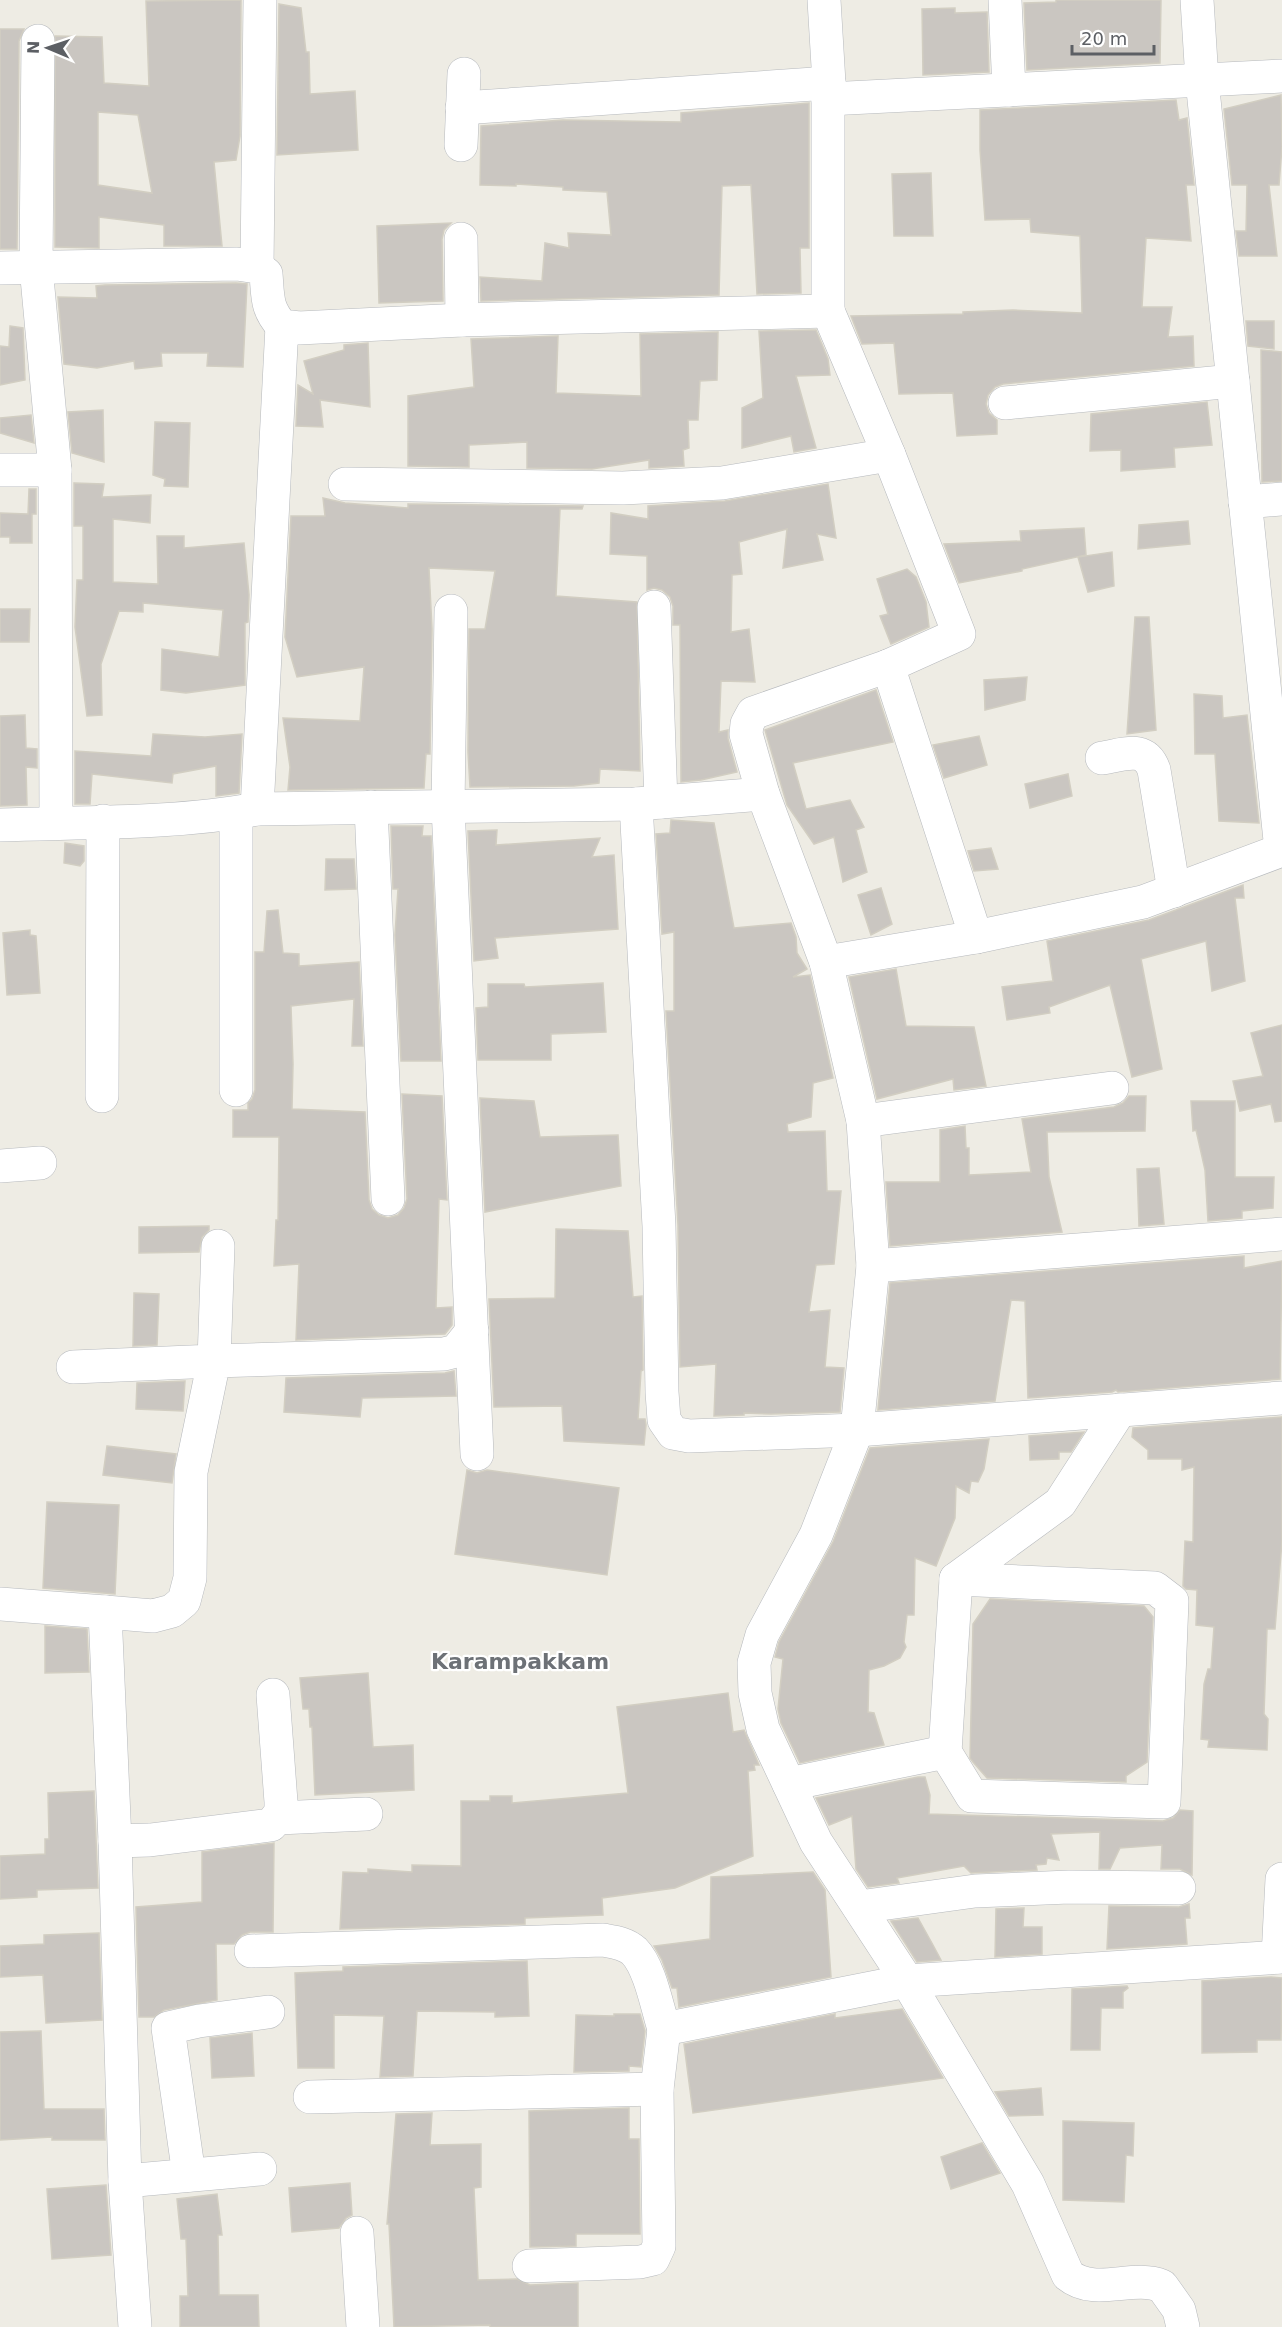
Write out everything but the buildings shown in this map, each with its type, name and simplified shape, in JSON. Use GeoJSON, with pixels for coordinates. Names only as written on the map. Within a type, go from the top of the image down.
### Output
{"type":"FeatureCollection","features":[{"type":"Feature","properties":{"kind":"street"},"geometry":{"type":"LineString","coordinates":[[257,267],[260,0]]}},
{"type":"Feature","properties":{"kind":"street"},"geometry":{"type":"LineString","coordinates":[[824,0],[829,91],[828,312],[889,455],[959,634],[888,666],[753,713],[747,724],[746,734],[763,794],[826,963],[863,1121],[873,1266],[856,1430],[816,1535],[762,1635],[754,1663],[755,1693],[763,1729],[816,1842],[908,1982],[1028,2184],[1068,2275],[1077,2282],[1088,2284],[1148,2283],[1162,2286],[1179,2310],[1183,2327]]}},
{"type":"Feature","properties":{"kind":"street"},"geometry":{"type":"LineString","coordinates":[[1005,0],[1009,90]]}},
{"type":"Feature","properties":{"kind":"street"},"geometry":{"type":"LineString","coordinates":[[826,963],[976,937],[1143,902],[1282,850],[1270,628],[1245,502],[1202,80],[1197,0]]}},
{"type":"Feature","properties":{"kind":"street"},"geometry":{"type":"LineString","coordinates":[[38,41],[36,267],[55,470],[56,823]]}},
{"type":"Feature","properties":{"kind":"street"},"geometry":{"type":"LineString","coordinates":[[461,145],[464,74]]}},
{"type":"Feature","properties":{"kind":"street"},"geometry":{"type":"LineString","coordinates":[[462,108],[829,91],[1009,90],[1282,76]]}},
{"type":"Feature","properties":{"kind":"street"},"geometry":{"type":"LineString","coordinates":[[461,239],[462,320]]}},
{"type":"Feature","properties":{"kind":"street"},"geometry":{"type":"LineString","coordinates":[[0,268],[237,264],[257,267],[266,274],[269,309],[282,326],[247,811],[236,1090]]}},
{"type":"Feature","properties":{"kind":"street"},"geometry":{"type":"LineString","coordinates":[[282,326],[299,328],[462,320],[828,312]]}},
{"type":"Feature","properties":{"kind":"street"},"geometry":{"type":"LineString","coordinates":[[1005,403],[1233,381]]}},
{"type":"Feature","properties":{"kind":"street"},"geometry":{"type":"LineString","coordinates":[[345,484],[611,488],[711,484],[889,455]]}},
{"type":"Feature","properties":{"kind":"street"},"geometry":{"type":"LineString","coordinates":[[0,470],[55,470]]}},
{"type":"Feature","properties":{"kind":"street"},"geometry":{"type":"LineString","coordinates":[[1245,502],[1282,499]]}},
{"type":"Feature","properties":{"kind":"street"},"geometry":{"type":"LineString","coordinates":[[654,607],[648,803],[664,1420],[673,1432],[689,1436],[856,1430],[1282,1398]]}},
{"type":"Feature","properties":{"kind":"street"},"geometry":{"type":"LineString","coordinates":[[451,611],[448,806],[477,1454]]}},
{"type":"Feature","properties":{"kind":"street"},"geometry":{"type":"LineString","coordinates":[[888,666],[976,937]]}},
{"type":"Feature","properties":{"kind":"street"},"geometry":{"type":"LineString","coordinates":[[1101,758],[1137,753],[1144,754],[1150,759],[1154,770],[1174,891]]}},
{"type":"Feature","properties":{"kind":"street"},"geometry":{"type":"LineString","coordinates":[[0,825],[104,821],[247,811],[648,803],[763,794]]}},
{"type":"Feature","properties":{"kind":"street"},"geometry":{"type":"LineString","coordinates":[[371,807],[388,1199]]}},
{"type":"Feature","properties":{"kind":"street"},"geometry":{"type":"LineString","coordinates":[[102,1096],[104,821]]}},
{"type":"Feature","properties":{"kind":"street"},"geometry":{"type":"LineString","coordinates":[[863,1121],[1112,1088]]}},
{"type":"Feature","properties":{"kind":"street"},"geometry":{"type":"LineString","coordinates":[[0,1166],[40,1163]]}},
{"type":"Feature","properties":{"kind":"street"},"geometry":{"type":"LineString","coordinates":[[873,1266],[1282,1234]]}},
{"type":"Feature","properties":{"kind":"street"},"geometry":{"type":"LineString","coordinates":[[0,1604],[153,1616],[172,1611],[184,1601],[190,1578],[192,1472],[214,1361],[218,1246]]}},
{"type":"Feature","properties":{"kind":"street"},"geometry":{"type":"LineString","coordinates":[[74,1367],[444,1354],[456,1351],[472,1331]]}},
{"type":"Feature","properties":{"kind":"street"},"geometry":{"type":"LineString","coordinates":[[956,1579],[1060,1503],[1120,1410]]}},
{"type":"Feature","properties":{"kind":"street"},"geometry":{"type":"LineString","coordinates":[[956,1579],[1155,1587],[1172,1601],[1164,1802],[972,1796],[945,1752],[956,1579]]}},
{"type":"Feature","properties":{"kind":"street"},"geometry":{"type":"LineString","coordinates":[[105,1612],[115,1841],[125,2181],[135,2327]]}},
{"type":"Feature","properties":{"kind":"street"},"geometry":{"type":"LineString","coordinates":[[115,1841],[150,1840],[271,1825],[281,1812],[273,1695]]}},
{"type":"Feature","properties":{"kind":"street"},"geometry":{"type":"LineString","coordinates":[[789,1784],[945,1752]]}},
{"type":"Feature","properties":{"kind":"street"},"geometry":{"type":"LineString","coordinates":[[278,1818],[366,1814]]}},
{"type":"Feature","properties":{"kind":"street"},"geometry":{"type":"LineString","coordinates":[[664,2029],[908,1982],[1280,1957],[1282,1879]]}},
{"type":"Feature","properties":{"kind":"street"},"geometry":{"type":"LineString","coordinates":[[859,1907],[975,1891],[1069,1887],[1179,1888]]}},
{"type":"Feature","properties":{"kind":"street"},"geometry":{"type":"LineString","coordinates":[[251,1951],[603,1940],[622,1944],[633,1950],[643,1963],[664,2029],[657,2089],[659,2246],[653,2259],[640,2262],[529,2266]]}},
{"type":"Feature","properties":{"kind":"street"},"geometry":{"type":"LineString","coordinates":[[189,2175],[168,2028],[199,2021],[268,2012]]}},
{"type":"Feature","properties":{"kind":"street"},"geometry":{"type":"LineString","coordinates":[[310,2097],[657,2089]]}},
{"type":"Feature","properties":{"kind":"street"},"geometry":{"type":"LineString","coordinates":[[125,2181],[260,2169]]}},
{"type":"Feature","properties":{"kind":"street"},"geometry":{"type":"LineString","coordinates":[[357,2233],[363,2327]]}},
{"type":"Feature","properties":{"kind":"district","name":"Karampakkam"},"geometry":{"type":"Point","coordinates":[520,1661]}}]}
